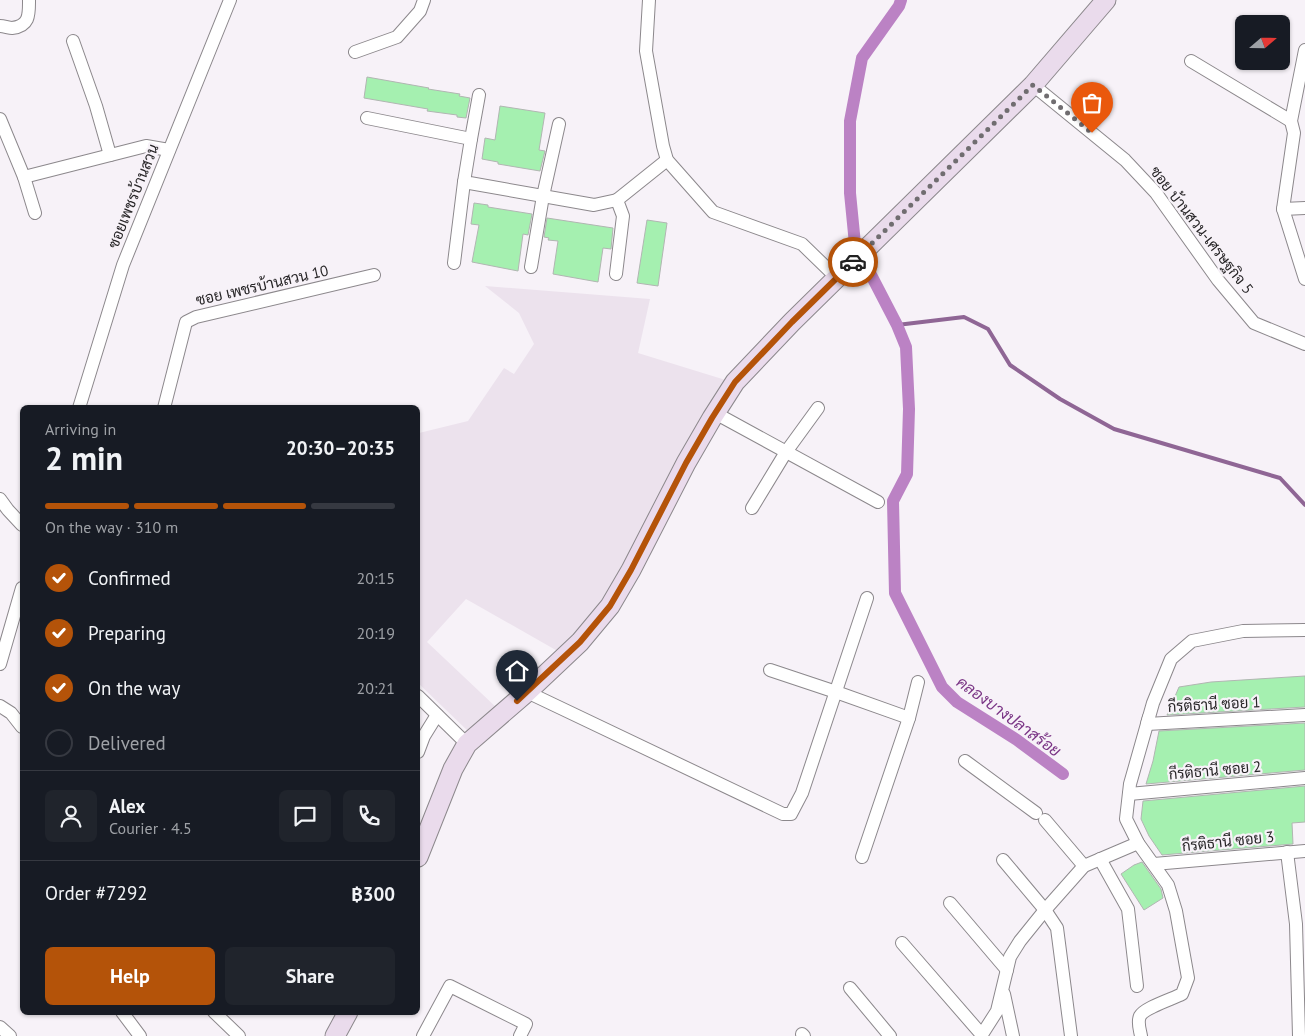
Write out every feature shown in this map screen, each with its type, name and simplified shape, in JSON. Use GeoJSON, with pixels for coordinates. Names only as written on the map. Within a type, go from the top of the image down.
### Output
{"type":"FeatureCollection","features":[{"type":"Feature","properties":{"kind":"street"},"geometry":{"type":"LineString","coordinates":[[0,26],[13,28],[25,24],[28,19],[29,0]]}},
{"type":"Feature","properties":{"kind":"street","name":"ซอยเพชรบ้านสวน"},"geometry":{"type":"LineString","coordinates":[[80,405],[123,265],[230,0]]}},
{"type":"Feature","properties":{"kind":"street"},"geometry":{"type":"LineString","coordinates":[[355,52],[397,36],[420,11],[424,0]]}},
{"type":"Feature","properties":{"kind":"street"},"geometry":{"type":"LineString","coordinates":[[649,0],[646,50],[667,160],[713,212],[802,244],[837,278]]}},
{"type":"Feature","properties":{"kind":"street"},"geometry":{"type":"LineString","coordinates":[[420,852],[453,769],[467,744],[527,692],[580,642],[610,606],[631,570],[686,463],[735,382],[792,322],[1033,85],[1106,0]]}},
{"type":"Feature","properties":{"kind":"street"},"geometry":{"type":"LineString","coordinates":[[73,41],[96,106],[110,155]]}},
{"type":"Feature","properties":{"kind":"street"},"geometry":{"type":"LineString","coordinates":[[1305,50],[1292,121],[1294,133],[1283,209],[1305,279]]}},
{"type":"Feature","properties":{"kind":"street"},"geometry":{"type":"LineString","coordinates":[[1191,61],[1292,121]]}},
{"type":"Feature","properties":{"kind":"street","name":"ซอย บ้านสวน-เศรษฐกิจ 5"},"geometry":{"type":"LineString","coordinates":[[1033,85],[1125,160],[1156,193],[1218,280],[1254,323],[1305,344]]}},
{"type":"Feature","properties":{"kind":"street"},"geometry":{"type":"LineString","coordinates":[[454,263],[464,182],[478,95]]}},
{"type":"Feature","properties":{"kind":"street"},"geometry":{"type":"LineString","coordinates":[[367,118],[472,139]]}},
{"type":"Feature","properties":{"kind":"street"},"geometry":{"type":"LineString","coordinates":[[0,120],[24,177],[35,213]]}},
{"type":"Feature","properties":{"kind":"street"},"geometry":{"type":"LineString","coordinates":[[531,268],[543,196],[559,124]]}},
{"type":"Feature","properties":{"kind":"street"},"geometry":{"type":"LineString","coordinates":[[24,177],[146,146],[170,150]]}},
{"type":"Feature","properties":{"kind":"street"},"geometry":{"type":"LineString","coordinates":[[464,182],[594,204],[617,200],[667,160]]}},
{"type":"Feature","properties":{"kind":"street"},"geometry":{"type":"LineString","coordinates":[[616,274],[623,216],[617,200]]}},
{"type":"Feature","properties":{"kind":"street"},"geometry":{"type":"LineString","coordinates":[[1283,209],[1305,208]]}},
{"type":"Feature","properties":{"kind":"street","name":"ซอย เพชรบ้านสวน 10"},"geometry":{"type":"LineString","coordinates":[[165,405],[186,322],[196,317],[374,275]]}},
{"type":"Feature","properties":{"kind":"street"},"geometry":{"type":"LineString","coordinates":[[752,508],[786,452],[818,408]]}},
{"type":"Feature","properties":{"kind":"street"},"geometry":{"type":"LineString","coordinates":[[715,413],[878,502]]}},
{"type":"Feature","properties":{"kind":"street"},"geometry":{"type":"LineString","coordinates":[[0,499],[20,522]]}},
{"type":"Feature","properties":{"kind":"street"},"geometry":{"type":"LineString","coordinates":[[0,664],[20,598]]}},
{"type":"Feature","properties":{"kind":"street"},"geometry":{"type":"LineString","coordinates":[[527,692],[782,814],[792,814],[802,793],[867,598]]}},
{"type":"Feature","properties":{"kind":"street"},"geometry":{"type":"LineString","coordinates":[[0,616],[13,620]]}},
{"type":"Feature","properties":{"kind":"street","name":"กีรติธานี ซอย 1"},"geometry":{"type":"LineString","coordinates":[[1305,630],[1244,631],[1192,641],[1171,659],[1153,703],[1147,724],[1305,715]]}},
{"type":"Feature","properties":{"kind":"street"},"geometry":{"type":"LineString","coordinates":[[770,670],[909,718]]}},
{"type":"Feature","properties":{"kind":"street"},"geometry":{"type":"LineString","coordinates":[[862,857],[909,718],[918,682]]}},
{"type":"Feature","properties":{"kind":"street"},"geometry":{"type":"LineString","coordinates":[[420,698],[467,744]]}},
{"type":"Feature","properties":{"kind":"street"},"geometry":{"type":"LineString","coordinates":[[0,706],[11,713],[20,724]]}},
{"type":"Feature","properties":{"kind":"street"},"geometry":{"type":"LineString","coordinates":[[420,747],[424,736],[437,715]]}},
{"type":"Feature","properties":{"kind":"street"},"geometry":{"type":"LineString","coordinates":[[1141,1036],[1138,1023],[1140,1016],[1146,1010],[1182,994],[1188,978],[1176,912],[1168,885],[1138,843],[1126,820],[1128,794],[1147,724]]}},
{"type":"Feature","properties":{"kind":"street"},"geometry":{"type":"LineString","coordinates":[[966,761],[1041,816],[1084,866]]}},
{"type":"Feature","properties":{"kind":"street","name":"กีรติธานี ซอย 2"},"geometry":{"type":"LineString","coordinates":[[1128,794],[1305,778]]}},
{"type":"Feature","properties":{"kind":"street"},"geometry":{"type":"LineString","coordinates":[[902,943],[981,1035],[997,1012],[1010,957],[1020,941],[1045,910],[1084,866],[1138,843]]}},
{"type":"Feature","properties":{"kind":"street","name":"กีรติธานี ซอย 3"},"geometry":{"type":"LineString","coordinates":[[1154,864],[1305,851]]}},
{"type":"Feature","properties":{"kind":"street"},"geometry":{"type":"LineString","coordinates":[[1287,852],[1300,924],[1299,1036]]}},
{"type":"Feature","properties":{"kind":"street"},"geometry":{"type":"LineString","coordinates":[[1100,859],[1128,909],[1137,986]]}},
{"type":"Feature","properties":{"kind":"street"},"geometry":{"type":"LineString","coordinates":[[1003,860],[1045,910],[1057,928],[1071,1036]]}},
{"type":"Feature","properties":{"kind":"street"},"geometry":{"type":"LineString","coordinates":[[950,903],[1007,970]]}},
{"type":"Feature","properties":{"kind":"street"},"geometry":{"type":"LineString","coordinates":[[423,1036],[450,986],[526,1024],[520,1036]]}},
{"type":"Feature","properties":{"kind":"street"},"geometry":{"type":"LineString","coordinates":[[850,988],[890,1036]]}},
{"type":"Feature","properties":{"kind":"street"},"geometry":{"type":"LineString","coordinates":[[1003,989],[1013,1036]]}},
{"type":"Feature","properties":{"kind":"street"},"geometry":{"type":"LineString","coordinates":[[124,1015],[140,1036]]}},
{"type":"Feature","properties":{"kind":"street"},"geometry":{"type":"LineString","coordinates":[[217,1015],[239,1036]]}},
{"type":"Feature","properties":{"kind":"street"},"geometry":{"type":"LineString","coordinates":[[335,1036],[346,1015]]}},
{"type":"Feature","properties":{"kind":"street"},"geometry":{"type":"LineString","coordinates":[[0,1027],[10,1036]]}},
{"type":"Feature","properties":{"kind":"shaded area"},"geometry":{"type":"Polygon","coordinates":[[[485,286],[650,299],[638,353],[732,382],[607,601],[561,653],[466,599],[427,642],[498,709],[470,733],[420,685],[420,433],[468,421],[504,368],[514,374],[534,344],[519,313],[485,286]]]}},
{"type":"Feature","properties":{"kind":"building"},"geometry":{"type":"Polygon","coordinates":[[[367,77],[460,94],[459,96],[470,98],[466,118],[427,111],[428,109],[364,98],[367,77]]]}},
{"type":"Feature","properties":{"kind":"building"},"geometry":{"type":"Polygon","coordinates":[[[500,106],[545,113],[539,150],[545,151],[540,171],[498,164],[498,162],[482,159],[485,138],[495,140],[500,106]]]}},
{"type":"Feature","properties":{"kind":"building"},"geometry":{"type":"Polygon","coordinates":[[[474,203],[532,214],[528,235],[523,234],[518,271],[472,262],[479,225],[471,224],[474,203]]]}},
{"type":"Feature","properties":{"kind":"building"},"geometry":{"type":"Polygon","coordinates":[[[547,218],[613,228],[611,249],[603,248],[598,282],[553,274],[558,241],[548,240],[549,238],[544,237],[547,218]]]}},
{"type":"Feature","properties":{"kind":"building"},"geometry":{"type":"Polygon","coordinates":[[[647,220],[667,223],[658,286],[637,283],[647,220]]]}},
{"type":"Feature","properties":{"kind":"building"},"geometry":{"type":"Polygon","coordinates":[[[1305,676],[1305,707],[1167,715],[1179,687],[1211,682],[1305,676]]]}},
{"type":"Feature","properties":{"kind":"building"},"geometry":{"type":"Polygon","coordinates":[[[1305,723],[1305,770],[1146,784],[1159,731],[1305,723]]]}},
{"type":"Feature","properties":{"kind":"building"},"geometry":{"type":"Polygon","coordinates":[[[1305,786],[1305,822],[1292,823],[1293,844],[1162,855],[1149,836],[1141,819],[1143,801],[1305,786]]]}},
{"type":"Feature","properties":{"kind":"building"},"geometry":{"type":"Polygon","coordinates":[[[1142,862],[1161,889],[1163,898],[1144,910],[1121,874],[1142,862]]]}},
{"type":"Feature","properties":{"kind":"waterway","name":"คลองบางปลาสร้อย"},"geometry":{"type":"LineString","coordinates":[[901,0],[899,6],[862,58],[850,121],[850,193],[855,244],[897,325],[906,347],[909,409],[907,474],[893,501],[895,593],[942,687],[957,702],[1017,740],[1063,774]]}},
{"type":"Feature","properties":{"kind":"waterway"},"geometry":{"type":"LineString","coordinates":[[897,325],[964,317],[988,329],[1010,365],[1060,399],[1114,429],[1280,478],[1305,505]]}},
{"type":"Feature","properties":{"kind":"way so far"},"geometry":{"type":"LineString","coordinates":[[853,262],[1033,85],[1092,133]]}},
{"type":"Feature","properties":{"kind":"route"},"geometry":{"type":"LineString","coordinates":[[517,701],[580,642],[610,606],[631,570],[686,463],[735,382],[853,262]]}}]}
